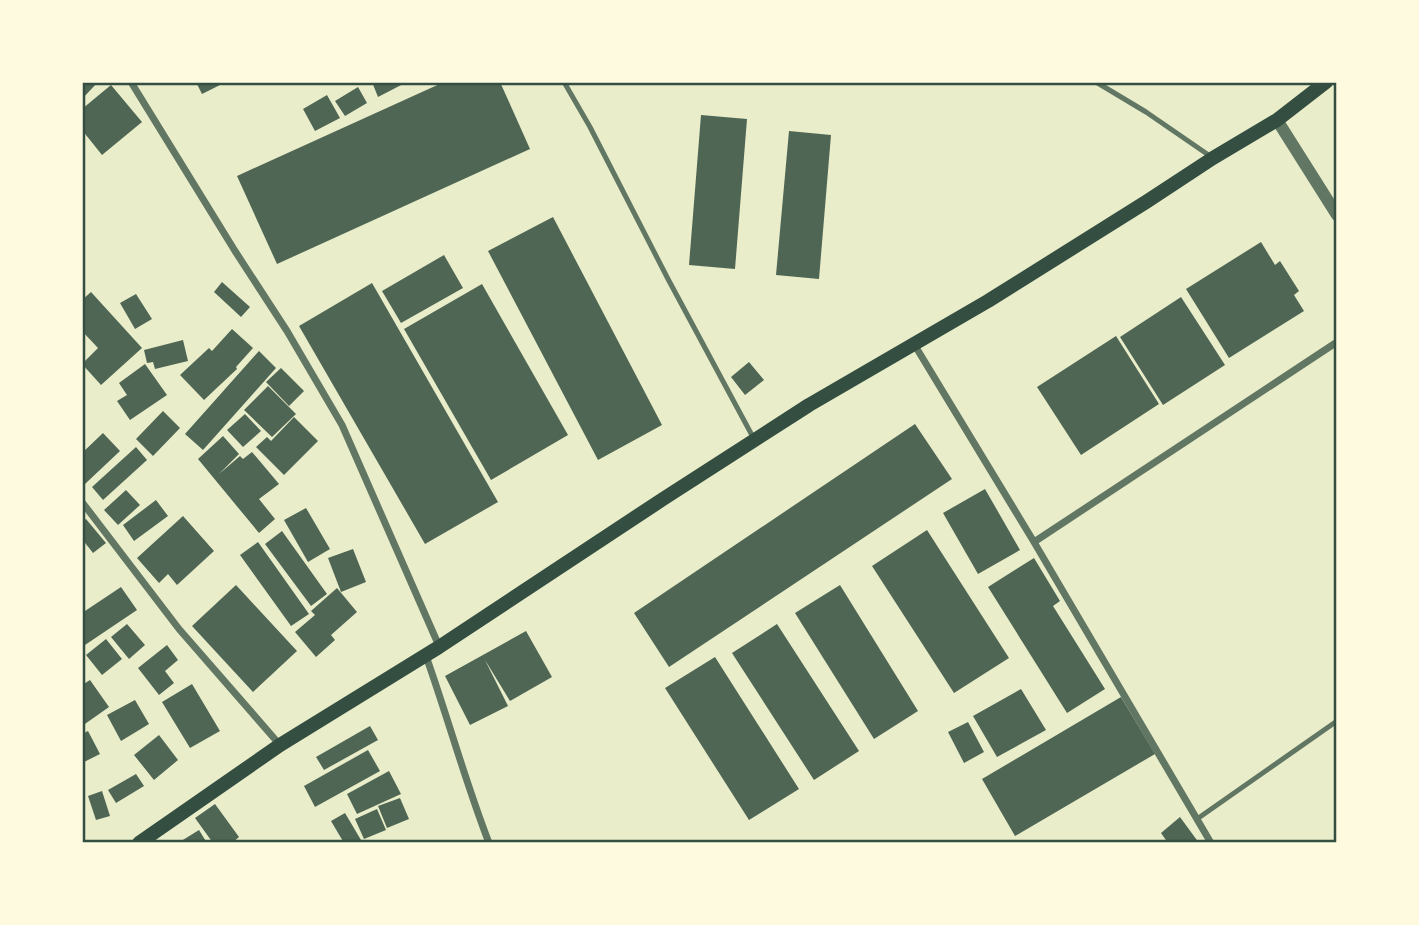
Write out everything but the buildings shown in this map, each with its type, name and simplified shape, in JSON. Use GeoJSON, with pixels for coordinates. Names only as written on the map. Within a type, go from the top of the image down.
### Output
{"type":"FeatureCollection","features":[{"type":"Feature","properties":{"kind":"main road"},"geometry":{"type":"LineString","coordinates":[[139,843],[280,745],[439,647],[809,405],[1146,202],[1277,120],[1326,82]]}},
{"type":"Feature","properties":{"kind":"street"},"geometry":{"type":"LineString","coordinates":[[131,82],[235,251],[288,331],[342,425],[439,647]]}},
{"type":"Feature","properties":{"kind":"street"},"geometry":{"type":"LineString","coordinates":[[1277,120],[1337,215]]}},
{"type":"Feature","properties":{"kind":"street"},"geometry":{"type":"LineString","coordinates":[[1034,542],[1337,342]]}},
{"type":"Feature","properties":{"kind":"street"},"geometry":{"type":"LineString","coordinates":[[914,344],[1211,843]]}},
{"type":"Feature","properties":{"kind":"street"},"geometry":{"type":"LineString","coordinates":[[82,502],[178,629],[280,745]]}},
{"type":"Feature","properties":{"kind":"street"},"geometry":{"type":"LineString","coordinates":[[425,655],[441,697],[466,783],[489,843]]}},
{"type":"Feature","properties":{"kind":"lane"},"geometry":{"type":"LineString","coordinates":[[564,82],[755,441]]}},
{"type":"Feature","properties":{"kind":"lane"},"geometry":{"type":"LineString","coordinates":[[1096,82],[1213,158]]}},
{"type":"Feature","properties":{"kind":"lane"},"geometry":{"type":"LineString","coordinates":[[1197,819],[1337,721]]}}]}
